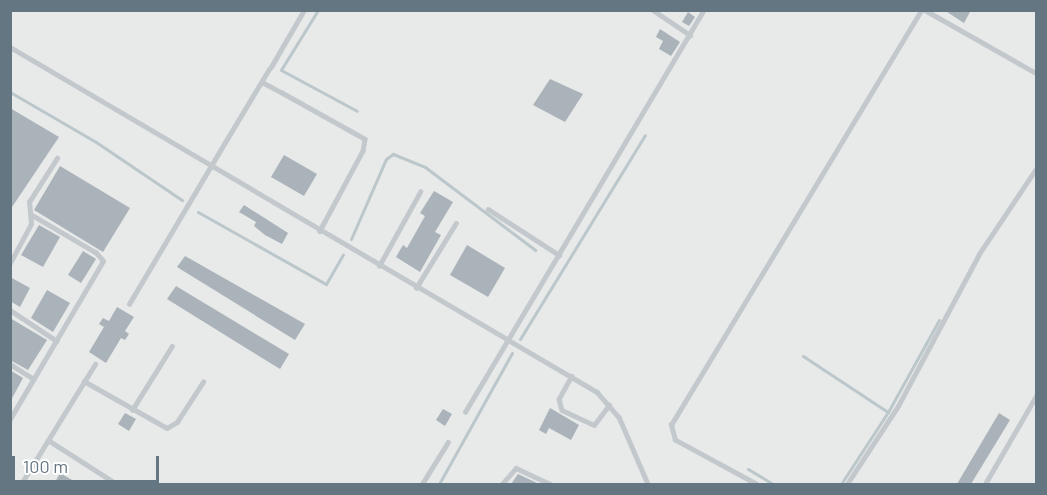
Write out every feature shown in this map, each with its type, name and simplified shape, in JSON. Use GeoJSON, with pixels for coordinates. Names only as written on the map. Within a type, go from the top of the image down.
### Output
{"type":"FeatureCollection","features":[{"type":"Feature","properties":{"kind":"lane"},"geometry":{"type":"LineString","coordinates":[[129,304],[214,166],[221,150],[304,10]]}},
{"type":"Feature","properties":{"kind":"lane"},"geometry":{"type":"LineString","coordinates":[[653,10],[690,35]]}},
{"type":"Feature","properties":{"kind":"lane"},"geometry":{"type":"LineString","coordinates":[[465,412],[705,10]]}},
{"type":"Feature","properties":{"kind":"lane"},"geometry":{"type":"LineString","coordinates":[[756,484],[675,440],[671,425],[923,10],[1036,73]]}},
{"type":"Feature","properties":{"kind":"lane"},"geometry":{"type":"LineString","coordinates":[[10,47],[214,166],[416,288],[572,376],[609,405],[631,442],[648,484]]}},
{"type":"Feature","properties":{"kind":"lane"},"geometry":{"type":"LineString","coordinates":[[262,82],[365,139],[363,151],[320,231]]}},
{"type":"Feature","properties":{"kind":"lane"},"geometry":{"type":"LineString","coordinates":[[10,263],[33,216],[29,202],[57,158]]}},
{"type":"Feature","properties":{"kind":"lane"},"geometry":{"type":"LineString","coordinates":[[847,484],[898,406],[979,254],[1036,169]]}},
{"type":"Feature","properties":{"kind":"lane"},"geometry":{"type":"LineString","coordinates":[[379,266],[420,192]]}},
{"type":"Feature","properties":{"kind":"lane"},"geometry":{"type":"LineString","coordinates":[[488,209],[559,255]]}},
{"type":"Feature","properties":{"kind":"lane"},"geometry":{"type":"LineString","coordinates":[[10,419],[103,261],[96,253],[33,216]]}},
{"type":"Feature","properties":{"kind":"lane"},"geometry":{"type":"LineString","coordinates":[[416,288],[456,223]]}},
{"type":"Feature","properties":{"kind":"lane"},"geometry":{"type":"LineString","coordinates":[[10,310],[57,341]]}},
{"type":"Feature","properties":{"kind":"lane"},"geometry":{"type":"LineString","coordinates":[[132,410],[172,346]]}},
{"type":"Feature","properties":{"kind":"lane"},"geometry":{"type":"LineString","coordinates":[[10,364],[34,380]]}},
{"type":"Feature","properties":{"kind":"lane"},"geometry":{"type":"LineString","coordinates":[[21,484],[95,364]]}},
{"type":"Feature","properties":{"kind":"lane"},"geometry":{"type":"LineString","coordinates":[[572,376],[560,399],[562,410],[594,425],[609,405]]}},
{"type":"Feature","properties":{"kind":"lane"},"geometry":{"type":"LineString","coordinates":[[84,381],[167,428],[177,422],[203,382]]}},
{"type":"Feature","properties":{"kind":"lane"},"geometry":{"type":"LineString","coordinates":[[985,484],[1036,396]]}},
{"type":"Feature","properties":{"kind":"lane"},"geometry":{"type":"LineString","coordinates":[[48,440],[117,484]]}},
{"type":"Feature","properties":{"kind":"lane"},"geometry":{"type":"LineString","coordinates":[[422,484],[448,442]]}},
{"type":"Feature","properties":{"kind":"lane"},"geometry":{"type":"LineString","coordinates":[[502,484],[516,468],[550,484]]}},
{"type":"Feature","properties":{"kind":"shaded area"},"geometry":{"type":"Polygon","coordinates":[[[11,11],[1036,11],[1036,484],[11,484],[11,11]]]}},
{"type":"Feature","properties":{"kind":"building"},"geometry":{"type":"Polygon","coordinates":[[[944,10],[971,10],[964,23],[944,10]]]}},
{"type":"Feature","properties":{"kind":"building"},"geometry":{"type":"Polygon","coordinates":[[[688,12],[695,17],[689,26],[682,22],[688,12]]]}},
{"type":"Feature","properties":{"kind":"building"},"geometry":{"type":"Polygon","coordinates":[[[660,29],[680,42],[671,56],[659,49],[663,41],[656,37],[660,29]]]}},
{"type":"Feature","properties":{"kind":"building"},"geometry":{"type":"Polygon","coordinates":[[[550,79],[583,94],[565,122],[533,105],[550,79]]]}},
{"type":"Feature","properties":{"kind":"building"},"geometry":{"type":"Polygon","coordinates":[[[10,108],[59,137],[10,210],[10,108]]]}},
{"type":"Feature","properties":{"kind":"building"},"geometry":{"type":"Polygon","coordinates":[[[284,155],[317,174],[304,196],[271,177],[284,155]]]}},
{"type":"Feature","properties":{"kind":"building"},"geometry":{"type":"Polygon","coordinates":[[[60,166],[130,208],[103,252],[34,210],[60,166]]]}},
{"type":"Feature","properties":{"kind":"building"},"geometry":{"type":"Polygon","coordinates":[[[434,191],[453,202],[435,232],[441,235],[420,272],[396,257],[403,245],[407,248],[425,216],[420,213],[434,191]]]}},
{"type":"Feature","properties":{"kind":"building"},"geometry":{"type":"Polygon","coordinates":[[[244,205],[288,233],[282,244],[265,235],[254,226],[256,222],[239,212],[244,205]]]}},
{"type":"Feature","properties":{"kind":"building"},"geometry":{"type":"Polygon","coordinates":[[[39,225],[60,237],[43,267],[21,255],[39,225]]]}},
{"type":"Feature","properties":{"kind":"building"},"geometry":{"type":"Polygon","coordinates":[[[467,245],[505,268],[488,297],[450,275],[467,245]]]}},
{"type":"Feature","properties":{"kind":"building"},"geometry":{"type":"Polygon","coordinates":[[[83,251],[96,259],[81,283],[68,275],[83,251]]]}},
{"type":"Feature","properties":{"kind":"building"},"geometry":{"type":"Polygon","coordinates":[[[185,256],[305,324],[295,340],[177,267],[185,256]]]}},
{"type":"Feature","properties":{"kind":"building"},"geometry":{"type":"Polygon","coordinates":[[[10,277],[30,288],[20,307],[10,301],[10,277]]]}},
{"type":"Feature","properties":{"kind":"building"},"geometry":{"type":"Polygon","coordinates":[[[176,286],[289,354],[280,369],[167,299],[176,286]]]}},
{"type":"Feature","properties":{"kind":"building"},"geometry":{"type":"Polygon","coordinates":[[[47,290],[70,303],[53,332],[31,318],[47,290]]]}},
{"type":"Feature","properties":{"kind":"building"},"geometry":{"type":"Polygon","coordinates":[[[117,307],[134,317],[125,331],[129,334],[125,340],[121,338],[106,363],[89,352],[104,327],[99,324],[103,318],[109,321],[117,307]]]}},
{"type":"Feature","properties":{"kind":"building"},"geometry":{"type":"Polygon","coordinates":[[[10,318],[47,340],[28,370],[10,360],[10,318]]]}},
{"type":"Feature","properties":{"kind":"building"},"geometry":{"type":"Polygon","coordinates":[[[10,370],[23,378],[10,402],[10,370]]]}},
{"type":"Feature","properties":{"kind":"building"},"geometry":{"type":"Polygon","coordinates":[[[550,408],[579,425],[571,440],[549,428],[546,434],[539,430],[550,408]]]}},
{"type":"Feature","properties":{"kind":"building"},"geometry":{"type":"Polygon","coordinates":[[[443,409],[452,414],[445,426],[436,420],[443,409]]]}},
{"type":"Feature","properties":{"kind":"building"},"geometry":{"type":"Polygon","coordinates":[[[125,413],[136,419],[129,431],[118,424],[125,413]]]}},
{"type":"Feature","properties":{"kind":"building"},"geometry":{"type":"Polygon","coordinates":[[[999,413],[1010,420],[971,484],[957,484],[999,413]]]}},
{"type":"Feature","properties":{"kind":"building"},"geometry":{"type":"Polygon","coordinates":[[[60,473],[79,484],[54,484],[60,473]]]}},
{"type":"Feature","properties":{"kind":"building"},"geometry":{"type":"Polygon","coordinates":[[[518,474],[537,483],[540,484],[511,484],[518,474]]]}},
{"type":"Feature","properties":{"kind":"waterway"},"geometry":{"type":"LineString","coordinates":[[318,10],[281,70],[357,111]]}},
{"type":"Feature","properties":{"kind":"waterway"},"geometry":{"type":"LineString","coordinates":[[10,92],[96,142],[182,200]]}},
{"type":"Feature","properties":{"kind":"waterway"},"geometry":{"type":"LineString","coordinates":[[520,339],[645,135]]}},
{"type":"Feature","properties":{"kind":"waterway"},"geometry":{"type":"LineString","coordinates":[[351,239],[386,159],[393,154],[425,167],[535,250]]}},
{"type":"Feature","properties":{"kind":"waterway"},"geometry":{"type":"LineString","coordinates":[[198,212],[326,284],[343,254]]}},
{"type":"Feature","properties":{"kind":"waterway"},"geometry":{"type":"LineString","coordinates":[[803,356],[888,412],[939,320]]}},
{"type":"Feature","properties":{"kind":"waterway"},"geometry":{"type":"LineString","coordinates":[[439,484],[512,353]]}},
{"type":"Feature","properties":{"kind":"waterway"},"geometry":{"type":"LineString","coordinates":[[841,484],[888,412]]}},
{"type":"Feature","properties":{"kind":"waterway"},"geometry":{"type":"LineString","coordinates":[[748,469],[773,484]]}}]}
